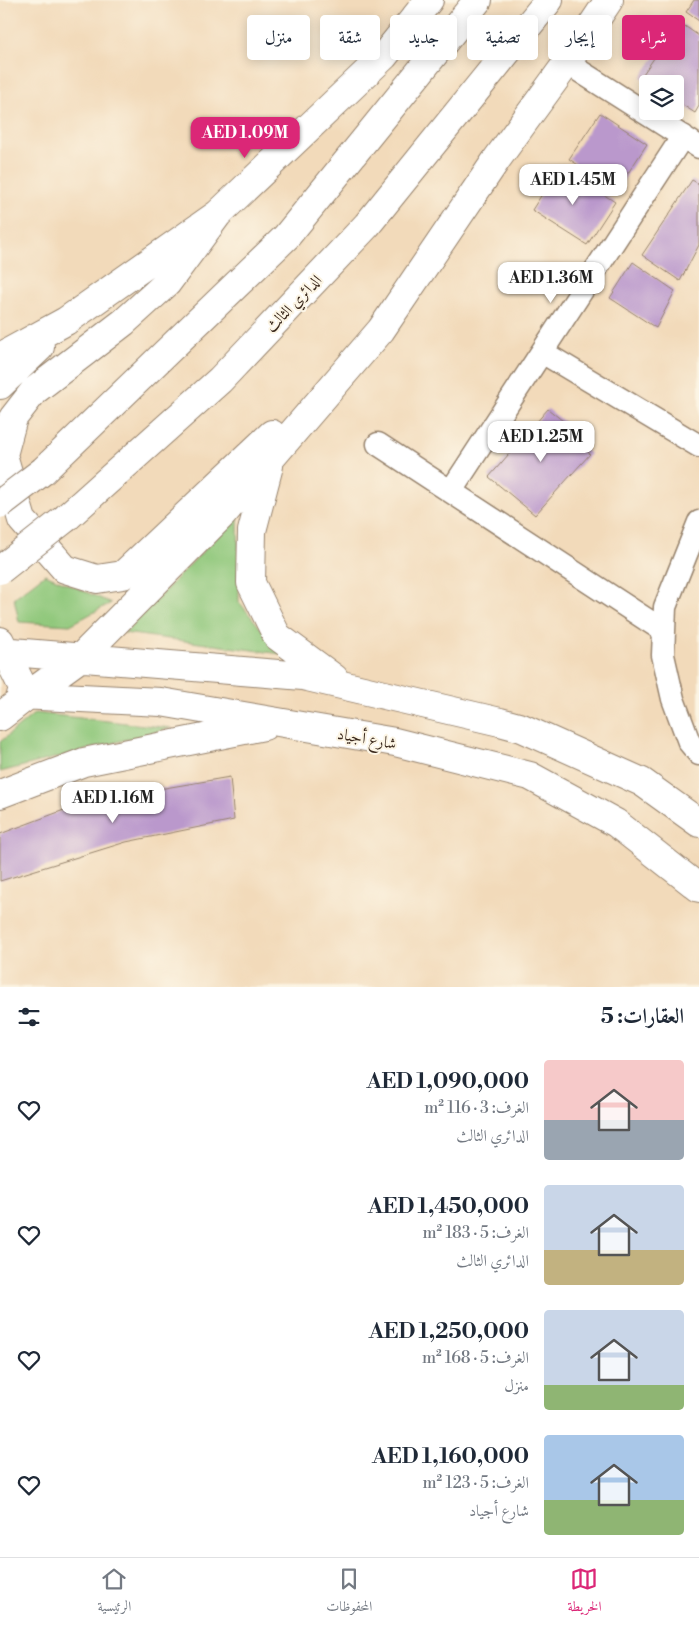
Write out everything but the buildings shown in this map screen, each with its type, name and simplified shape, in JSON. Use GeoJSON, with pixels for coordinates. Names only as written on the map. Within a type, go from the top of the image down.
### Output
{"type":"FeatureCollection","features":[{"type":"Feature","properties":{"kind":"main road"},"geometry":{"type":"LineString","coordinates":[[0,357],[66,322],[218,214],[384,56],[428,0]]}},
{"type":"Feature","properties":{"kind":"main road"},"geometry":{"type":"LineString","coordinates":[[0,504],[43,471],[286,237],[478,0]]}},
{"type":"Feature","properties":{"kind":"main road","name":"الدائري الثالث"},"geometry":{"type":"LineString","coordinates":[[0,570],[66,518],[220,380],[367,225],[549,0]]}},
{"type":"Feature","properties":{"kind":"main road"},"geometry":{"type":"LineString","coordinates":[[0,717],[81,658],[222,515],[381,330],[497,159],[567,63],[609,0]]}},
{"type":"Feature","properties":{"kind":"main road"},"geometry":{"type":"LineString","coordinates":[[218,214],[167,283],[124,322],[34,391],[12,418],[3,455],[22,520],[65,569],[97,579],[123,575],[381,330]]}},
{"type":"Feature","properties":{"kind":"main road"},"geometry":{"type":"LineString","coordinates":[[0,385],[66,322]]}},
{"type":"Feature","properties":{"kind":"main road"},"geometry":{"type":"LineString","coordinates":[[271,458],[252,531],[252,583],[277,636],[344,685]]}},
{"type":"Feature","properties":{"kind":"main road"},"geometry":{"type":"LineString","coordinates":[[1,648],[81,658],[303,676],[522,728],[642,782],[699,824]]}},
{"type":"Feature","properties":{"kind":"main road"},"geometry":{"type":"LineString","coordinates":[[1,648],[27,696]]}},
{"type":"Feature","properties":{"kind":"main road","name":"شارع أجياد"},"geometry":{"type":"LineString","coordinates":[[0,695],[161,702],[395,742],[530,776],[616,823],[699,888]]}},
{"type":"Feature","properties":{"kind":"main road"},"geometry":{"type":"LineString","coordinates":[[0,794],[84,762],[280,722]]}},
{"type":"Feature","properties":{"kind":"street"},"geometry":{"type":"LineString","coordinates":[[451,491],[542,352],[691,142],[567,63]]}},
{"type":"Feature","properties":{"kind":"street"},"geometry":{"type":"LineString","coordinates":[[542,352],[699,446]]}},
{"type":"Feature","properties":{"kind":"street"},"geometry":{"type":"LineString","coordinates":[[378,444],[664,631]]}},
{"type":"Feature","properties":{"kind":"street"},"geometry":{"type":"LineString","coordinates":[[699,522],[665,607],[663,654],[673,699],[689,742],[699,754]]}},
{"type":"Feature","properties":{"kind":"green space"},"geometry":{"type":"Polygon","coordinates":[[[238,515],[239,602],[282,654],[124,633],[238,515]]]}},
{"type":"Feature","properties":{"kind":"green space"},"geometry":{"type":"Polygon","coordinates":[[[45,574],[111,603],[70,625],[19,622],[14,598],[45,574]]]}},
{"type":"Feature","properties":{"kind":"green space"},"geometry":{"type":"Polygon","coordinates":[[[35,713],[171,728],[0,772],[0,742],[35,713]]]}}]}
